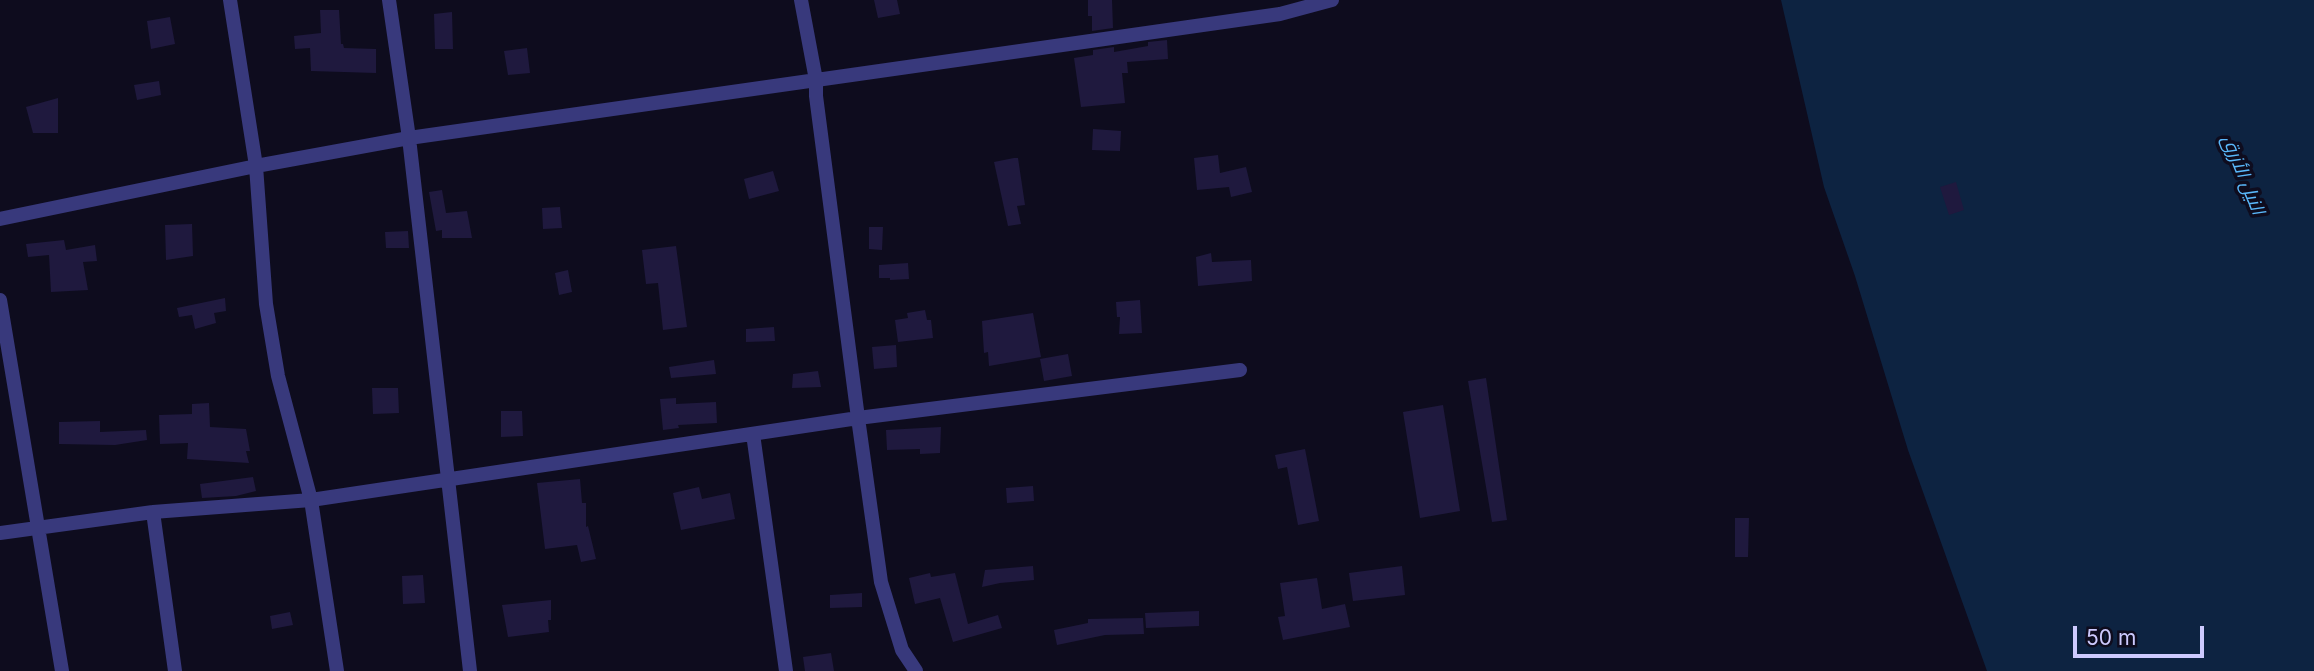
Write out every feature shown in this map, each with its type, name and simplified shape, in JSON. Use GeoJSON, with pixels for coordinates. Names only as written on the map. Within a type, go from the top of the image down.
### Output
{"type":"FeatureCollection","features":[{"type":"Feature","properties":{"kind":"street"},"geometry":{"type":"LineString","coordinates":[[230,0],[256,166],[266,304],[278,376],[311,500],[337,671]]}},
{"type":"Feature","properties":{"kind":"street"},"geometry":{"type":"LineString","coordinates":[[389,0],[409,138],[446,480],[470,671]]}},
{"type":"Feature","properties":{"kind":"street"},"geometry":{"type":"LineString","coordinates":[[801,0],[816,80],[881,582],[902,649],[916,671]]}},
{"type":"Feature","properties":{"kind":"street"},"geometry":{"type":"LineString","coordinates":[[0,219],[256,166],[409,138],[1280,14],[1332,0]]}},
{"type":"Feature","properties":{"kind":"street"},"geometry":{"type":"LineString","coordinates":[[0,300],[62,671]]}},
{"type":"Feature","properties":{"kind":"street"},"geometry":{"type":"LineString","coordinates":[[0,533],[153,512],[311,500],[858,418],[1240,370]]}},
{"type":"Feature","properties":{"kind":"street"},"geometry":{"type":"LineString","coordinates":[[753,434],[786,671]]}},
{"type":"Feature","properties":{"kind":"street"},"geometry":{"type":"LineString","coordinates":[[153,512],[175,671]]}},
{"type":"Feature","properties":{"kind":"water","name":"النيل الأزرق"},"geometry":{"type":"Polygon","coordinates":[[[1781,0],[2314,0],[2314,671],[1987,671],[1908,450],[1855,276],[1824,187],[1781,0]]]}},
{"type":"Feature","properties":{"kind":"building"},"geometry":{"type":"Polygon","coordinates":[[[874,0],[897,0],[900,14],[878,18],[874,0]]]}},
{"type":"Feature","properties":{"kind":"building"},"geometry":{"type":"Polygon","coordinates":[[[1088,0],[1112,0],[1113,28],[1092,31],[1088,0]]]}},
{"type":"Feature","properties":{"kind":"building"},"geometry":{"type":"Polygon","coordinates":[[[320,10],[339,10],[341,44],[344,48],[376,49],[376,73],[311,71],[310,48],[295,49],[294,36],[321,33],[320,10]]]}},
{"type":"Feature","properties":{"kind":"building"},"geometry":{"type":"Polygon","coordinates":[[[452,12],[453,49],[435,49],[434,14],[452,12]]]}},
{"type":"Feature","properties":{"kind":"building"},"geometry":{"type":"Polygon","coordinates":[[[170,17],[175,44],[151,49],[147,21],[170,17]]]}},
{"type":"Feature","properties":{"kind":"building"},"geometry":{"type":"Polygon","coordinates":[[[1167,40],[1168,59],[1127,62],[1128,73],[1122,73],[1125,103],[1081,107],[1074,58],[1093,55],[1093,50],[1114,47],[1114,52],[1148,46],[1148,42],[1167,40]]]}},
{"type":"Feature","properties":{"kind":"building"},"geometry":{"type":"Polygon","coordinates":[[[527,48],[530,73],[508,75],[504,51],[527,48]]]}},
{"type":"Feature","properties":{"kind":"building"},"geometry":{"type":"Polygon","coordinates":[[[159,81],[161,95],[137,100],[134,85],[159,81]]]}},
{"type":"Feature","properties":{"kind":"building"},"geometry":{"type":"Polygon","coordinates":[[[58,98],[58,133],[33,133],[26,107],[58,98]]]}},
{"type":"Feature","properties":{"kind":"building"},"geometry":{"type":"Polygon","coordinates":[[[1093,129],[1121,131],[1120,151],[1092,150],[1093,129]]]}},
{"type":"Feature","properties":{"kind":"building"},"geometry":{"type":"Polygon","coordinates":[[[1218,155],[1220,173],[1246,167],[1252,192],[1231,197],[1229,187],[1197,190],[1194,158],[1218,155]]]}},
{"type":"Feature","properties":{"kind":"building"},"geometry":{"type":"Polygon","coordinates":[[[1018,158],[1025,205],[1017,206],[1021,224],[1008,226],[994,162],[1018,158]]]}},
{"type":"Feature","properties":{"kind":"building"},"geometry":{"type":"Polygon","coordinates":[[[773,171],[779,191],[749,199],[744,179],[773,171]]]}},
{"type":"Feature","properties":{"kind":"building"},"geometry":{"type":"Polygon","coordinates":[[[1956,182],[1964,210],[1949,215],[1940,187],[1956,182]]]}},
{"type":"Feature","properties":{"kind":"building"},"geometry":{"type":"Polygon","coordinates":[[[442,190],[446,213],[467,211],[472,238],[442,238],[442,230],[436,231],[429,192],[442,190]]]}},
{"type":"Feature","properties":{"kind":"building"},"geometry":{"type":"Polygon","coordinates":[[[560,207],[562,228],[543,229],[542,208],[560,207]]]}},
{"type":"Feature","properties":{"kind":"building"},"geometry":{"type":"Polygon","coordinates":[[[192,224],[193,256],[166,260],[165,225],[192,224]]]}},
{"type":"Feature","properties":{"kind":"building"},"geometry":{"type":"Polygon","coordinates":[[[869,227],[883,227],[882,250],[869,249],[869,227]]]}},
{"type":"Feature","properties":{"kind":"building"},"geometry":{"type":"Polygon","coordinates":[[[408,231],[409,248],[386,248],[385,232],[408,231]]]}},
{"type":"Feature","properties":{"kind":"building"},"geometry":{"type":"Polygon","coordinates":[[[64,240],[66,250],[95,245],[97,261],[83,262],[88,290],[51,292],[49,255],[28,257],[26,244],[64,240]]]}},
{"type":"Feature","properties":{"kind":"building"},"geometry":{"type":"Polygon","coordinates":[[[676,246],[687,327],[663,330],[658,283],[646,284],[642,250],[676,246]]]}},
{"type":"Feature","properties":{"kind":"building"},"geometry":{"type":"Polygon","coordinates":[[[1211,253],[1212,262],[1251,260],[1252,281],[1198,286],[1196,257],[1211,253]]]}},
{"type":"Feature","properties":{"kind":"building"},"geometry":{"type":"Polygon","coordinates":[[[908,263],[909,279],[879,278],[879,265],[908,263]]]}},
{"type":"Feature","properties":{"kind":"building"},"geometry":{"type":"Polygon","coordinates":[[[568,270],[572,292],[559,295],[555,273],[568,270]]]}},
{"type":"Feature","properties":{"kind":"building"},"geometry":{"type":"Polygon","coordinates":[[[225,298],[226,311],[214,313],[216,323],[195,329],[192,315],[179,317],[177,308],[225,298]]]}},
{"type":"Feature","properties":{"kind":"building"},"geometry":{"type":"Polygon","coordinates":[[[1140,300],[1142,333],[1119,334],[1120,317],[1117,317],[1116,302],[1140,300]]]}},
{"type":"Feature","properties":{"kind":"building"},"geometry":{"type":"Polygon","coordinates":[[[925,310],[927,320],[931,320],[933,338],[898,342],[895,320],[908,318],[907,313],[925,310]]]}},
{"type":"Feature","properties":{"kind":"building"},"geometry":{"type":"Polygon","coordinates":[[[1033,313],[1041,357],[989,366],[988,352],[984,353],[982,321],[1033,313]]]}},
{"type":"Feature","properties":{"kind":"building"},"geometry":{"type":"Polygon","coordinates":[[[774,327],[775,341],[746,342],[746,329],[774,327]]]}},
{"type":"Feature","properties":{"kind":"building"},"geometry":{"type":"Polygon","coordinates":[[[896,345],[897,367],[874,369],[872,347],[896,345]]]}},
{"type":"Feature","properties":{"kind":"building"},"geometry":{"type":"Polygon","coordinates":[[[1068,354],[1072,376],[1044,381],[1040,359],[1068,354]]]}},
{"type":"Feature","properties":{"kind":"building"},"geometry":{"type":"Polygon","coordinates":[[[714,360],[716,374],[671,378],[669,367],[714,360]]]}},
{"type":"Feature","properties":{"kind":"building"},"geometry":{"type":"Polygon","coordinates":[[[818,371],[821,387],[792,388],[793,374],[818,371]]]}},
{"type":"Feature","properties":{"kind":"building"},"geometry":{"type":"Polygon","coordinates":[[[1486,378],[1507,520],[1492,522],[1468,381],[1486,378]]]}},
{"type":"Feature","properties":{"kind":"building"},"geometry":{"type":"Polygon","coordinates":[[[372,388],[398,388],[399,413],[373,414],[372,388]]]}},
{"type":"Feature","properties":{"kind":"building"},"geometry":{"type":"Polygon","coordinates":[[[676,398],[676,404],[716,402],[717,423],[678,425],[679,428],[663,430],[660,399],[676,398]]]}},
{"type":"Feature","properties":{"kind":"building"},"geometry":{"type":"Polygon","coordinates":[[[209,403],[210,427],[246,429],[249,463],[187,459],[188,443],[160,444],[159,415],[192,414],[192,404],[209,403]]]}},
{"type":"Feature","properties":{"kind":"building"},"geometry":{"type":"Polygon","coordinates":[[[1443,405],[1460,511],[1420,518],[1403,412],[1443,405]]]}},
{"type":"Feature","properties":{"kind":"building"},"geometry":{"type":"Polygon","coordinates":[[[501,411],[522,411],[523,436],[501,437],[501,411]]]}},
{"type":"Feature","properties":{"kind":"building"},"geometry":{"type":"Polygon","coordinates":[[[100,421],[100,432],[146,430],[147,440],[115,445],[59,444],[59,422],[100,421]]]}},
{"type":"Feature","properties":{"kind":"building"},"geometry":{"type":"Polygon","coordinates":[[[941,427],[940,453],[920,454],[920,449],[887,450],[886,430],[941,427]]]}},
{"type":"Feature","properties":{"kind":"building"},"geometry":{"type":"Polygon","coordinates":[[[1305,449],[1319,521],[1298,525],[1287,467],[1278,469],[1275,455],[1305,449]]]}},
{"type":"Feature","properties":{"kind":"building"},"geometry":{"type":"Polygon","coordinates":[[[253,477],[256,491],[236,496],[202,498],[200,484],[253,477]]]}},
{"type":"Feature","properties":{"kind":"building"},"geometry":{"type":"Polygon","coordinates":[[[580,479],[582,503],[586,503],[586,527],[588,526],[596,559],[581,562],[577,545],[545,549],[537,483],[580,479]]]}},
{"type":"Feature","properties":{"kind":"building"},"geometry":{"type":"Polygon","coordinates":[[[1033,486],[1034,501],[1007,503],[1006,488],[1033,486]]]}},
{"type":"Feature","properties":{"kind":"building"},"geometry":{"type":"Polygon","coordinates":[[[699,487],[702,499],[730,493],[735,519],[681,530],[673,493],[699,487]]]}},
{"type":"Feature","properties":{"kind":"building"},"geometry":{"type":"Polygon","coordinates":[[[1735,518],[1749,518],[1748,557],[1735,557],[1735,518]]]}},
{"type":"Feature","properties":{"kind":"building"},"geometry":{"type":"Polygon","coordinates":[[[1033,566],[1034,580],[982,587],[985,570],[1033,566]]]}},
{"type":"Feature","properties":{"kind":"building"},"geometry":{"type":"Polygon","coordinates":[[[1402,566],[1405,595],[1353,601],[1349,573],[1402,566]]]}},
{"type":"Feature","properties":{"kind":"building"},"geometry":{"type":"Polygon","coordinates":[[[930,573],[931,577],[955,573],[968,624],[998,615],[1002,628],[953,642],[940,598],[915,604],[909,578],[930,573]]]}},
{"type":"Feature","properties":{"kind":"building"},"geometry":{"type":"Polygon","coordinates":[[[423,575],[425,603],[403,604],[402,576],[423,575]]]}},
{"type":"Feature","properties":{"kind":"building"},"geometry":{"type":"Polygon","coordinates":[[[1317,578],[1322,609],[1345,604],[1350,627],[1283,640],[1278,617],[1285,616],[1280,583],[1317,578]]]}},
{"type":"Feature","properties":{"kind":"building"},"geometry":{"type":"Polygon","coordinates":[[[862,593],[862,607],[830,608],[830,595],[862,593]]]}},
{"type":"Feature","properties":{"kind":"building"},"geometry":{"type":"Polygon","coordinates":[[[551,600],[549,632],[508,637],[502,605],[551,600]]]}},
{"type":"Feature","properties":{"kind":"building"},"geometry":{"type":"Polygon","coordinates":[[[1199,611],[1199,626],[1146,628],[1145,613],[1199,611]]]}},
{"type":"Feature","properties":{"kind":"building"},"geometry":{"type":"Polygon","coordinates":[[[290,612],[293,625],[272,629],[270,616],[290,612]]]}},
{"type":"Feature","properties":{"kind":"building"},"geometry":{"type":"Polygon","coordinates":[[[1143,618],[1144,634],[1105,635],[1057,645],[1054,630],[1088,623],[1088,619],[1143,618]]]}},
{"type":"Feature","properties":{"kind":"building"},"geometry":{"type":"Polygon","coordinates":[[[831,653],[834,671],[805,671],[803,657],[831,653]]]}}]}
